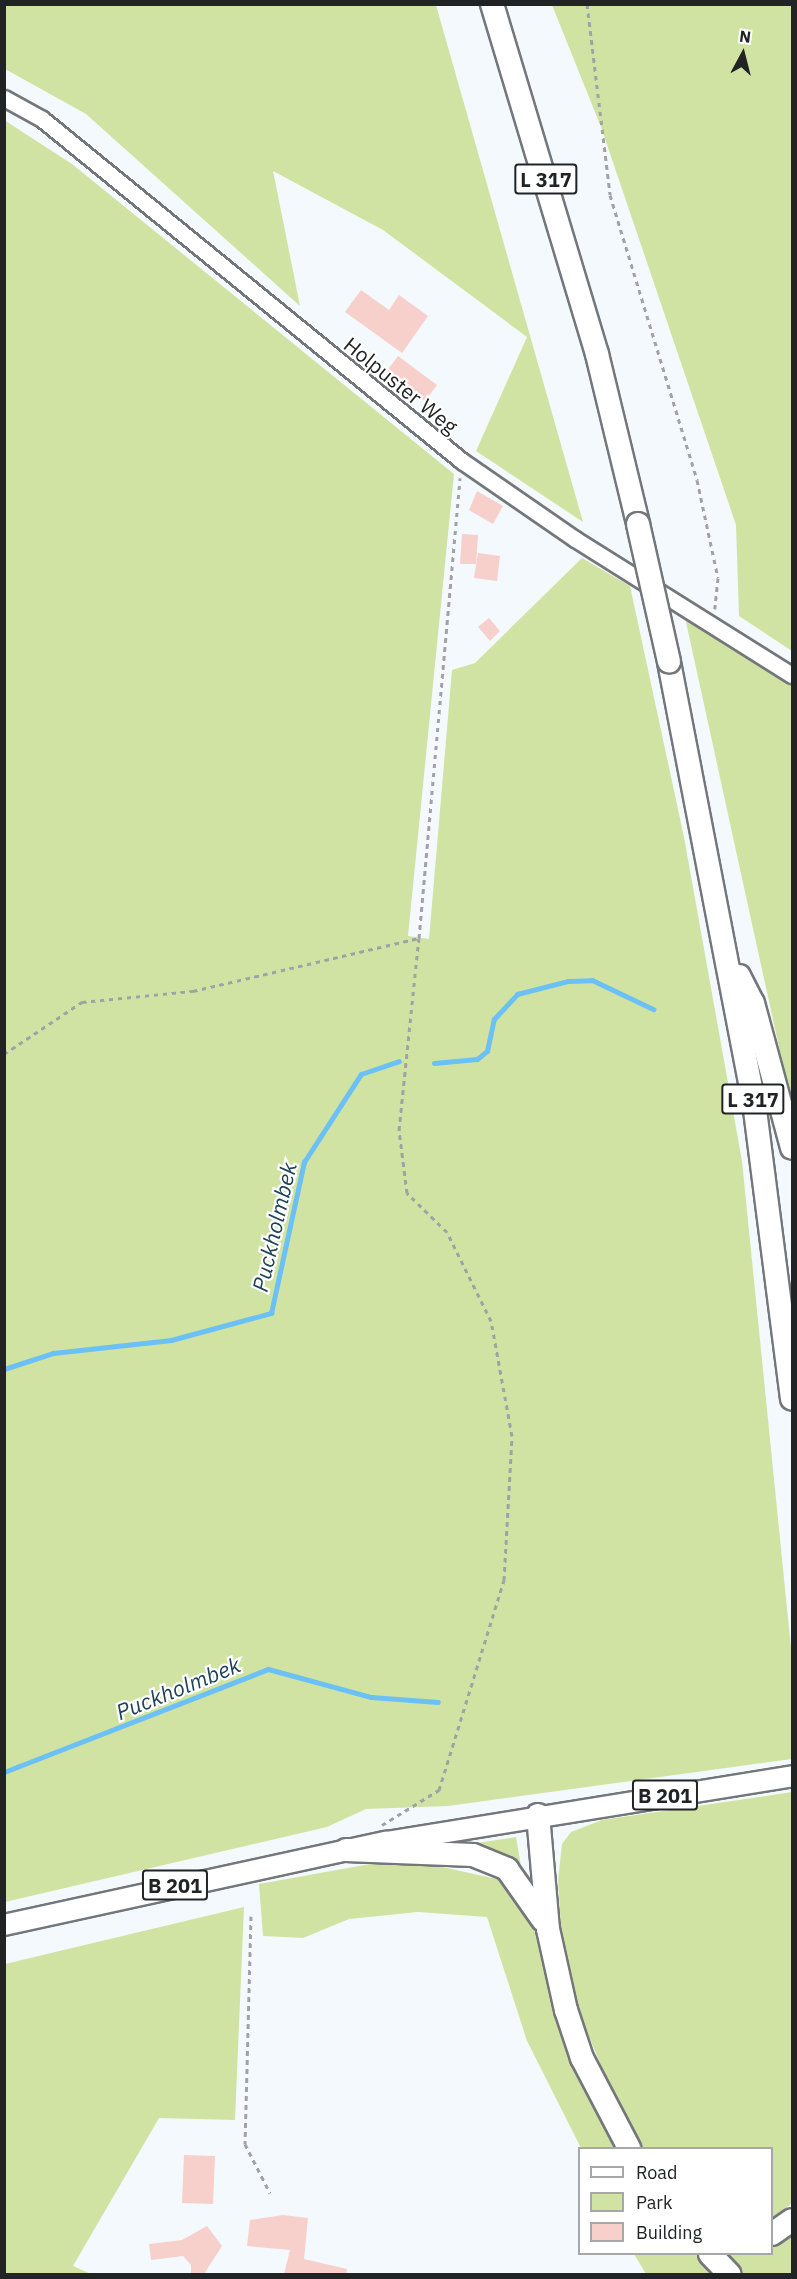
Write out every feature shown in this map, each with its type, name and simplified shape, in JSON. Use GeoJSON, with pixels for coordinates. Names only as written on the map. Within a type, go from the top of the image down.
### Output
{"type":"FeatureCollection","features":[{"type":"Feature","properties":{"kind":"highway","name":"L 317"},"geometry":{"type":"LineString","coordinates":[[492,4],[597,354],[669,662],[729,959],[776,1239],[792,1399]]}},
{"type":"Feature","properties":{"kind":"highway"},"geometry":{"type":"LineString","coordinates":[[729,959],[753,1003],[792,1148]]}},
{"type":"Feature","properties":{"kind":"highway"},"geometry":{"type":"LineString","coordinates":[[538,1815],[548,1929],[582,2058],[628,2147]]}},
{"type":"Feature","properties":{"kind":"highway"},"geometry":{"type":"LineString","coordinates":[[346,1850],[473,1855],[507,1869],[525,1888],[548,1929]]}},
{"type":"Feature","properties":{"kind":"highway"},"geometry":{"type":"LineString","coordinates":[[773,2233],[792,2220]]}},
{"type":"Feature","properties":{"kind":"highway"},"geometry":{"type":"LineString","coordinates":[[712,2255],[729,2274]]}},
{"type":"Feature","properties":{"kind":"main road","name":"B 201"},"geometry":{"type":"LineString","coordinates":[[4,1925],[386,1842],[538,1815],[792,1776]]}},
{"type":"Feature","properties":{"kind":"street","name":"Holpuster Weg"},"geometry":{"type":"LineString","coordinates":[[4,98],[42,119],[462,461],[575,540],[792,675]]}},
{"type":"Feature","properties":{"kind":"path"},"geometry":{"type":"LineString","coordinates":[[587,4],[610,195],[697,480],[718,578],[715,610]]}},
{"type":"Feature","properties":{"kind":"path"},"geometry":{"type":"LineString","coordinates":[[386,1842],[381,1822],[439,1790],[469,1699],[504,1580],[512,1436],[491,1321],[447,1232],[406,1193],[399,1130],[419,938],[462,461]]}},
{"type":"Feature","properties":{"kind":"path"},"geometry":{"type":"LineString","coordinates":[[4,1054],[82,1002],[194,991],[419,938]]}},
{"type":"Feature","properties":{"kind":"path"},"geometry":{"type":"LineString","coordinates":[[251,1916],[245,2144],[270,2193]]}},
{"type":"Feature","properties":{"kind":"green space"},"geometry":{"type":"Polygon","coordinates":[[[5,4],[436,5],[583,522],[476,451],[527,337],[383,230],[273,171],[300,306],[86,114],[5,69],[5,4]]]}},
{"type":"Feature","properties":{"kind":"green space"},"geometry":{"type":"Polygon","coordinates":[[[552,5],[792,5],[792,651],[739,616],[736,525],[601,127],[552,5]]]}},
{"type":"Feature","properties":{"kind":"green space"},"geometry":{"type":"Polygon","coordinates":[[[4,120],[72,164],[454,474],[408,936],[429,939],[452,670],[475,663],[582,558],[630,586],[684,837],[742,1161],[792,1658],[792,1759],[448,1806],[366,1809],[327,1827],[5,1902],[4,120]]]}},
{"type":"Feature","properties":{"kind":"green space"},"geometry":{"type":"Polygon","coordinates":[[[684,613],[792,686],[792,1103],[789,1093],[684,613]]]}},
{"type":"Feature","properties":{"kind":"green space"},"geometry":{"type":"Polygon","coordinates":[[[792,1792],[792,2203],[773,2219],[773,2147],[641,2147],[626,2125],[577,2008],[562,1941],[558,1881],[562,1844],[571,1832],[602,1820],[792,1792]]]}},
{"type":"Feature","properties":{"kind":"green space"},"geometry":{"type":"Polygon","coordinates":[[[516,1837],[521,1866],[477,1844],[477,1843],[516,1837]]]}},
{"type":"Feature","properties":{"kind":"green space"},"geometry":{"type":"Polygon","coordinates":[[[420,1862],[501,1880],[528,1905],[559,2025],[598,2114],[619,2147],[580,2147],[527,2041],[487,1917],[418,1912],[349,1919],[303,1938],[263,1936],[259,1884],[370,1864],[420,1862]]]}},
{"type":"Feature","properties":{"kind":"green space"},"geometry":{"type":"Polygon","coordinates":[[[244,1907],[235,2120],[159,2118],[73,2266],[91,2274],[5,2274],[5,1964],[244,1907]]]}},
{"type":"Feature","properties":{"kind":"green space"},"geometry":{"type":"Polygon","coordinates":[[[792,2231],[792,2274],[739,2274],[718,2255],[773,2255],[773,2243],[792,2231]]]}},
{"type":"Feature","properties":{"kind":"green space"},"geometry":{"type":"Polygon","coordinates":[[[635,2255],[699,2255],[717,2274],[646,2274],[635,2255]]]}},
{"type":"Feature","properties":{"kind":"building"},"geometry":{"type":"Polygon","coordinates":[[[361,290],[389,310],[399,295],[428,316],[402,353],[345,312],[361,290]]]}},
{"type":"Feature","properties":{"kind":"building"},"geometry":{"type":"Polygon","coordinates":[[[398,356],[437,385],[425,401],[386,372],[398,356]]]}},
{"type":"Feature","properties":{"kind":"building"},"geometry":{"type":"Polygon","coordinates":[[[477,491],[503,506],[493,524],[469,510],[477,491]]]}},
{"type":"Feature","properties":{"kind":"building"},"geometry":{"type":"Polygon","coordinates":[[[462,534],[478,535],[476,564],[460,564],[462,534]]]}},
{"type":"Feature","properties":{"kind":"building"},"geometry":{"type":"Polygon","coordinates":[[[478,553],[500,556],[497,581],[474,578],[478,553]]]}},
{"type":"Feature","properties":{"kind":"building"},"geometry":{"type":"Polygon","coordinates":[[[489,618],[500,631],[490,641],[478,627],[489,618]]]}},
{"type":"Feature","properties":{"kind":"building"},"geometry":{"type":"Polygon","coordinates":[[[184,2155],[215,2156],[213,2204],[182,2203],[184,2155]]]}},
{"type":"Feature","properties":{"kind":"building"},"geometry":{"type":"Polygon","coordinates":[[[283,2215],[308,2218],[304,2259],[347,2269],[346,2274],[284,2274],[290,2250],[247,2246],[250,2220],[283,2215]]]}},
{"type":"Feature","properties":{"kind":"building"},"geometry":{"type":"Polygon","coordinates":[[[207,2226],[222,2246],[204,2274],[191,2274],[191,2265],[183,2256],[151,2260],[149,2244],[182,2240],[207,2226]]]}},
{"type":"Feature","properties":{"kind":"waterway","name":"Puckholmbek"},"geometry":{"type":"LineString","coordinates":[[434,1063],[477,1059],[487,1051],[494,1019],[517,994],[568,981],[592,980],[653,1009]]}},
{"type":"Feature","properties":{"kind":"waterway","name":"Puckholmbek"},"geometry":{"type":"LineString","coordinates":[[4,1369],[53,1353],[171,1340],[271,1313],[304,1162],[361,1074],[399,1061]]}},
{"type":"Feature","properties":{"kind":"waterway","name":"Puckholmbek"},"geometry":{"type":"LineString","coordinates":[[4,1772],[268,1669],[371,1697],[438,1702]]}}]}
